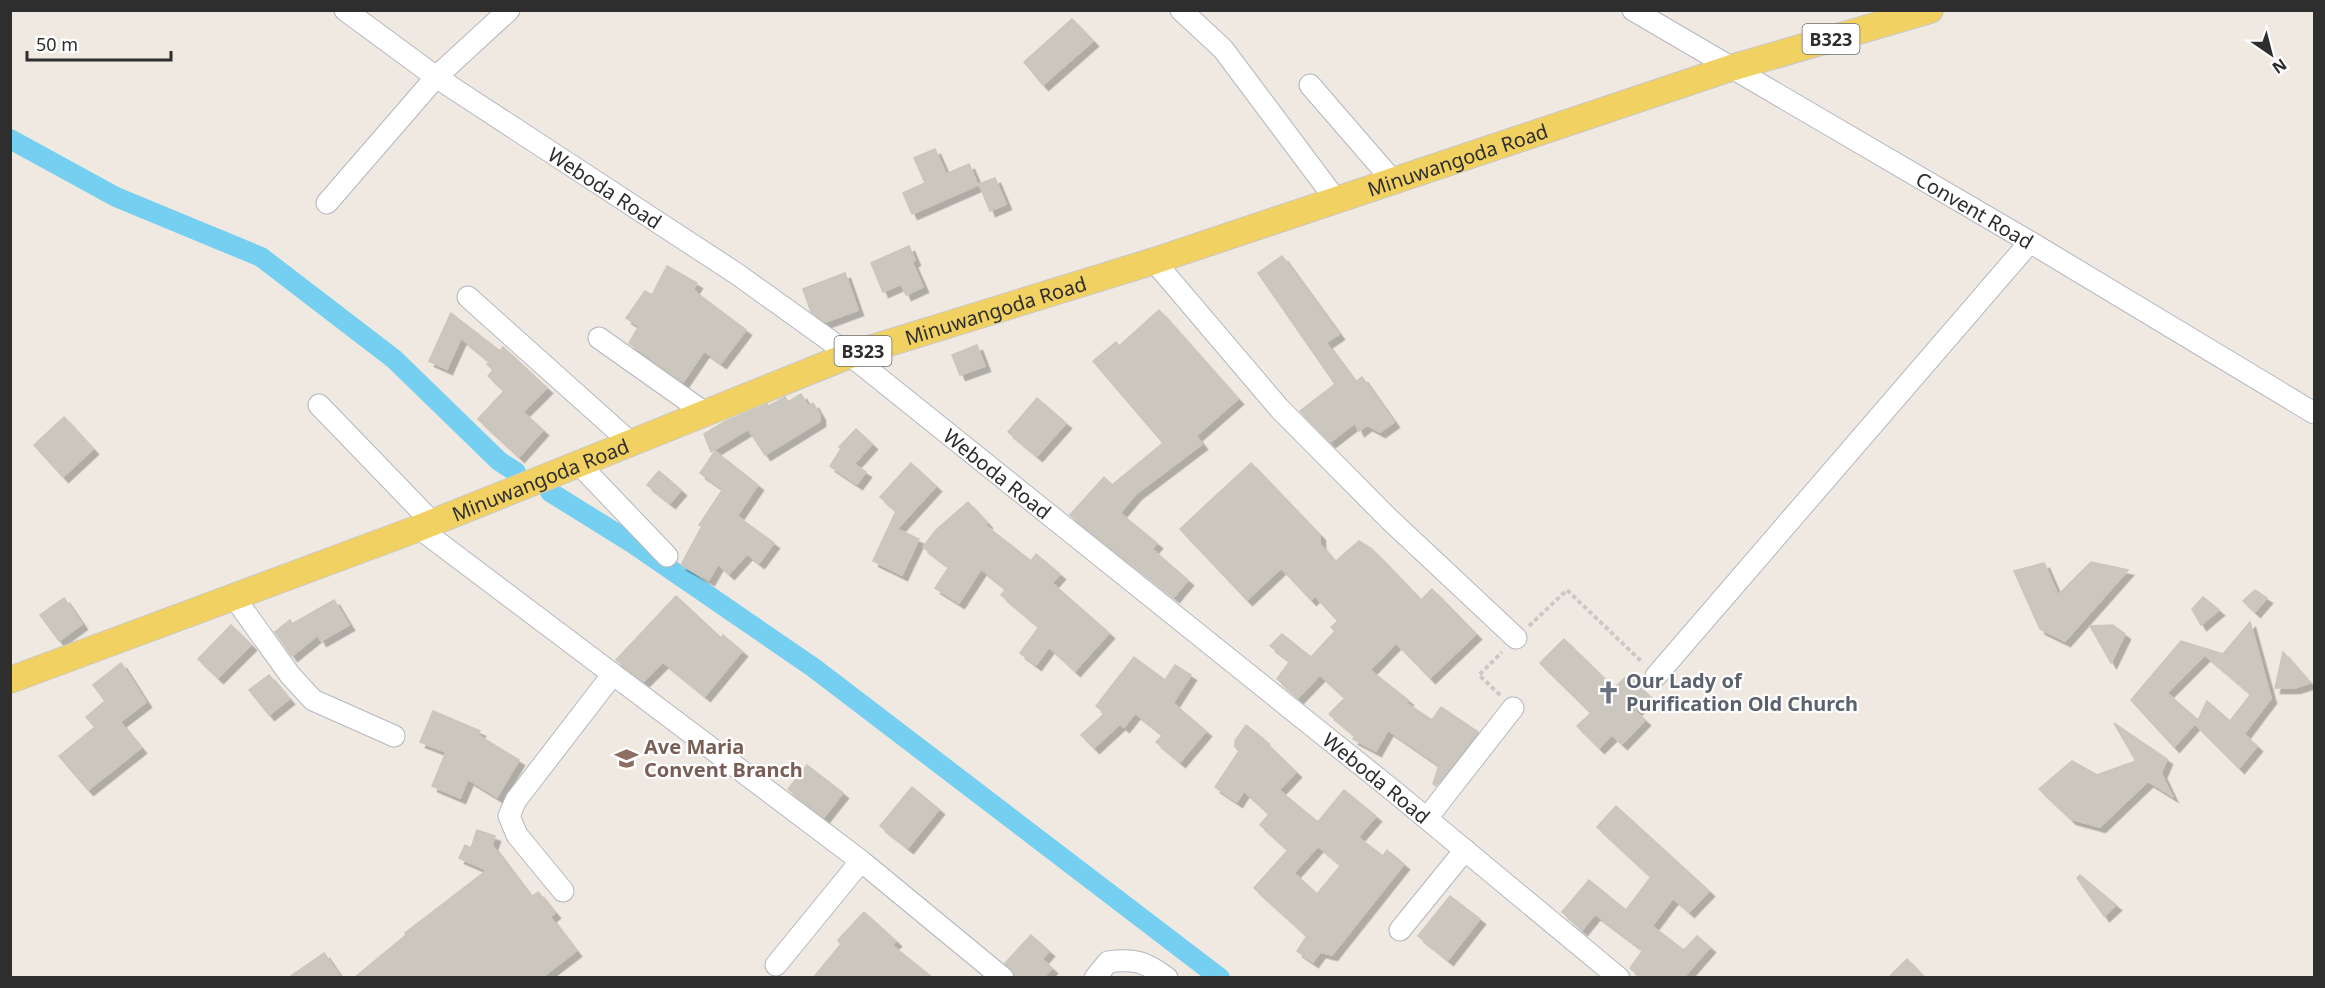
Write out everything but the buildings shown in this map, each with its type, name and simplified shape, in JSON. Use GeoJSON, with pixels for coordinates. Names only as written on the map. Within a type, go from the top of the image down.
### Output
{"type":"FeatureCollection","features":[{"type":"Feature","properties":{"kind":"main road","name":"Minuwangoda Road"},"geometry":{"type":"LineString","coordinates":[[10,680],[426,525],[850,355],[1154,261],[1731,68],[1930,10]]}},
{"type":"Feature","properties":{"kind":"street","name":"Weboda Road"},"geometry":{"type":"LineString","coordinates":[[345,10],[436,77],[737,274],[850,355],[1427,818],[1619,978]]}},
{"type":"Feature","properties":{"kind":"street"},"geometry":{"type":"LineString","coordinates":[[327,203],[436,77],[509,10]]}},
{"type":"Feature","properties":{"kind":"street"},"geometry":{"type":"LineString","coordinates":[[1181,10],[1222,49],[1336,200]]}},
{"type":"Feature","properties":{"kind":"street","name":"Convent Road"},"geometry":{"type":"LineString","coordinates":[[1633,10],[2030,242],[2314,413]]}},
{"type":"Feature","properties":{"kind":"street"},"geometry":{"type":"LineString","coordinates":[[1311,85],[1393,181]]}},
{"type":"Feature","properties":{"kind":"street"},"geometry":{"type":"LineString","coordinates":[[1656,676],[2030,242]]}},
{"type":"Feature","properties":{"kind":"street"},"geometry":{"type":"LineString","coordinates":[[1154,261],[1279,408],[1389,519],[1516,638]]}},
{"type":"Feature","properties":{"kind":"street"},"geometry":{"type":"LineString","coordinates":[[468,297],[631,442]]}},
{"type":"Feature","properties":{"kind":"street"},"geometry":{"type":"LineString","coordinates":[[599,338],[705,413]]}},
{"type":"Feature","properties":{"kind":"street"},"geometry":{"type":"LineString","coordinates":[[319,405],[426,525],[613,674],[861,861],[1003,978]]}},
{"type":"Feature","properties":{"kind":"street"},"geometry":{"type":"LineString","coordinates":[[579,464],[667,556]]}},
{"type":"Feature","properties":{"kind":"street"},"geometry":{"type":"LineString","coordinates":[[234,597],[290,675],[313,700],[394,736]]}},
{"type":"Feature","properties":{"kind":"street"},"geometry":{"type":"LineString","coordinates":[[564,891],[517,835],[509,816],[516,800],[613,674]]}},
{"type":"Feature","properties":{"kind":"street"},"geometry":{"type":"LineString","coordinates":[[1427,818],[1514,708]]}},
{"type":"Feature","properties":{"kind":"street"},"geometry":{"type":"LineString","coordinates":[[1400,930],[1466,850]]}},
{"type":"Feature","properties":{"kind":"street"},"geometry":{"type":"LineString","coordinates":[[776,965],[861,861]]}},
{"type":"Feature","properties":{"kind":"street"},"geometry":{"type":"LineString","coordinates":[[1095,978],[1108,962],[1128,958],[1152,967],[1167,978]]}},
{"type":"Feature","properties":{"kind":"path"},"geometry":{"type":"LineString","coordinates":[[1514,708],[1479,675],[1567,590],[1656,676]]}},
{"type":"Feature","properties":{"kind":"waterway"},"geometry":{"type":"LineString","coordinates":[[10,139],[116,197],[261,257],[394,359],[499,461],[516,472]]}},
{"type":"Feature","properties":{"kind":"waterway"},"geometry":{"type":"LineString","coordinates":[[550,492],[632,543],[814,668],[1220,978]]}},
{"type":"Feature","properties":{"kind":"place","name":"Our Lady of Purification Old Church"},"geometry":{"type":"Point","coordinates":[1608,692]}},
{"type":"Feature","properties":{"kind":"place","name":"Ave Maria Convent Branch"},"geometry":{"type":"Point","coordinates":[626,758]}}]}
